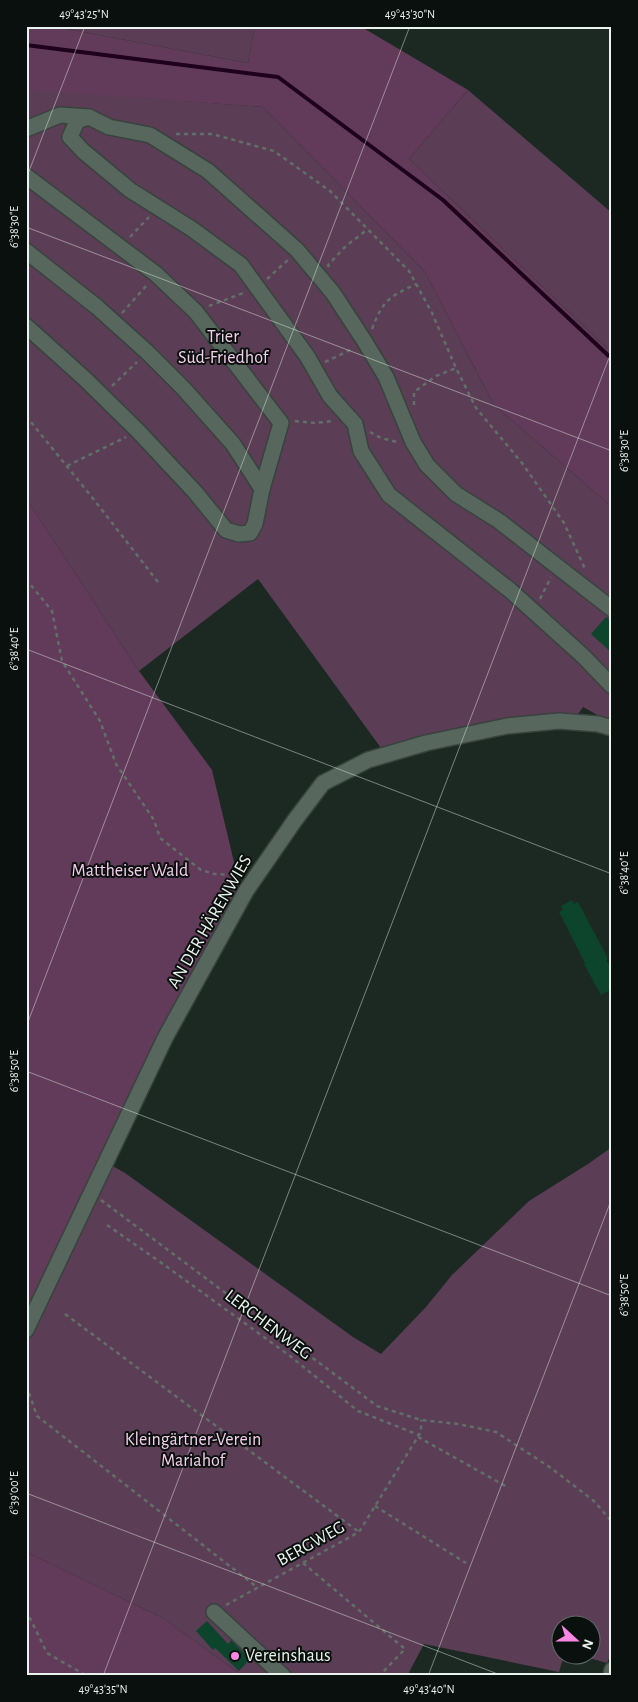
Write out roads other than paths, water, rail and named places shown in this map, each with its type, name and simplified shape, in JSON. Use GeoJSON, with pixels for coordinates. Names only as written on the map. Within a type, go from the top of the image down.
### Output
{"type":"FeatureCollection","features":[{"type":"Feature","properties":{"kind":"lane"},"geometry":{"type":"LineString","coordinates":[[26,129],[60,115],[89,117],[109,127],[150,136],[208,171],[296,250],[332,293],[386,377],[413,442],[427,464],[456,494],[500,521],[612,609]]}},
{"type":"Feature","properties":{"kind":"lane"},"geometry":{"type":"LineString","coordinates":[[89,117],[77,121],[70,138],[130,190],[192,229],[241,265],[252,290],[307,356],[330,396],[355,424],[361,451],[389,495],[511,591],[583,656],[612,686]]}},
{"type":"Feature","properties":{"kind":"lane"},"geometry":{"type":"LineString","coordinates":[[26,176],[156,274],[196,312],[281,424],[262,488],[255,524],[250,533],[239,534],[226,530],[195,492],[138,431],[84,378],[26,326]]}},
{"type":"Feature","properties":{"kind":"lane"},"geometry":{"type":"LineString","coordinates":[[26,251],[97,307],[184,389],[233,444],[262,488]]}},
{"type":"Feature","properties":{"kind":"lane","name":"AN DER HÄRENWIES"},"geometry":{"type":"LineString","coordinates":[[26,1330],[165,1038],[246,891],[323,783],[368,760],[426,743],[507,726],[559,722],[598,724],[612,728]]}},
{"type":"Feature","properties":{"kind":"lane"},"geometry":{"type":"LineString","coordinates":[[214,1612],[283,1676]]}},
{"type":"Feature","properties":{"kind":"lane"},"geometry":{"type":"LineString","coordinates":[[611,1676],[612,1670]]}},
{"type":"Feature","properties":{"kind":"waterway"},"geometry":{"type":"LineString","coordinates":[[26,45],[278,77],[443,200],[612,359]]}},
{"type":"Feature","properties":{"kind":"place","name":"Vereinshaus"},"geometry":{"type":"Point","coordinates":[235,1656]}},
{"type":"Feature","properties":{"kind":"park label","name":"Trier Süd-Friedhof"},"geometry":{"type":"Point","coordinates":[223,347]}},
{"type":"Feature","properties":{"kind":"park label","name":"Mattheiser Wald"},"geometry":{"type":"Point","coordinates":[130,871]}},
{"type":"Feature","properties":{"kind":"park label","name":"Kleingärtner-Verein Mariahof"},"geometry":{"type":"Point","coordinates":[193,1450]}}]}
